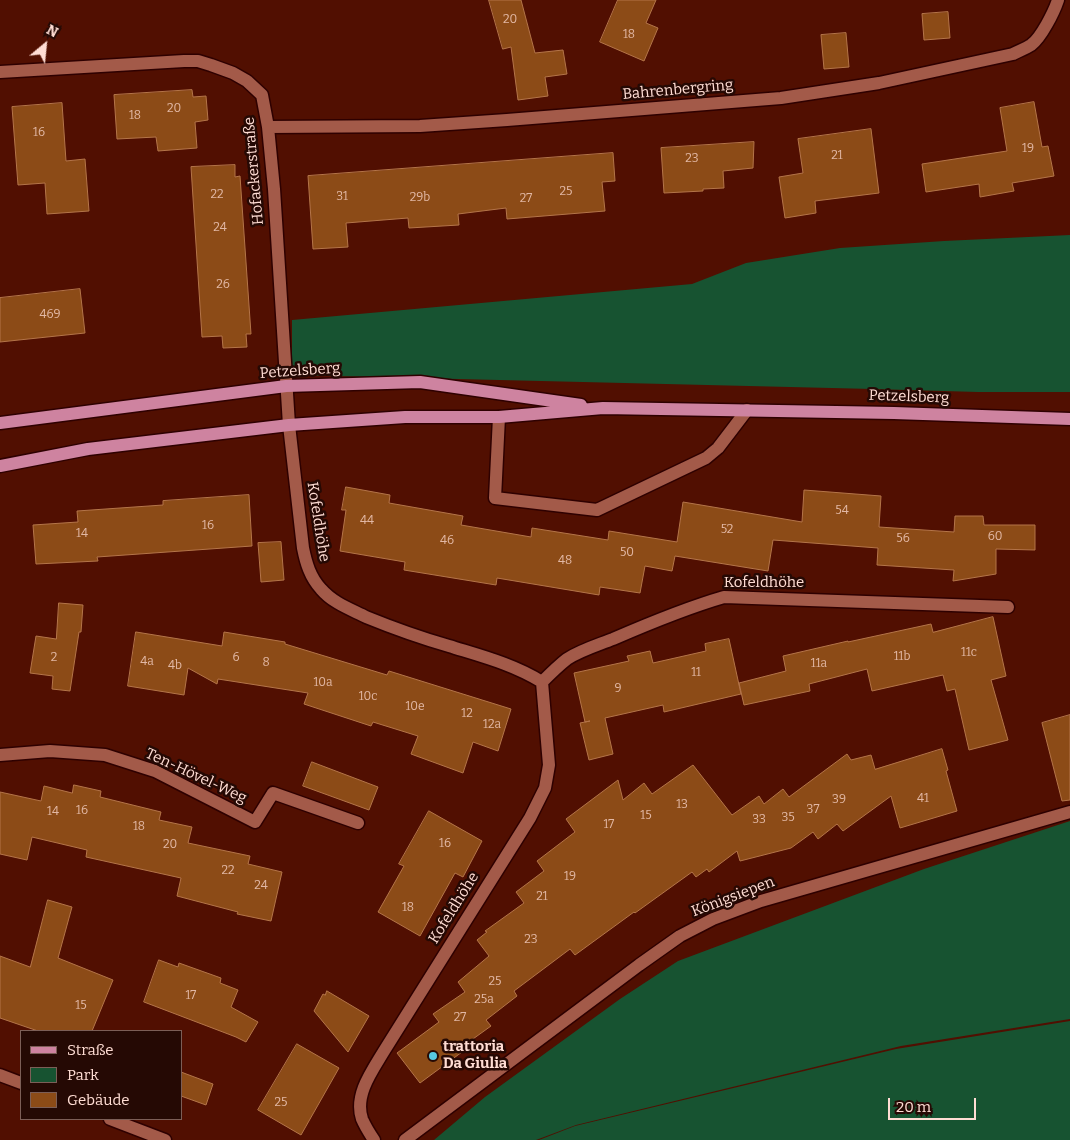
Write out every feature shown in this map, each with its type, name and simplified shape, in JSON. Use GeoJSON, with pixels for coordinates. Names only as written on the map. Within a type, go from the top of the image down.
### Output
{"type":"FeatureCollection","features":[{"type":"Feature","properties":{"kind":"main road","name":"Petzelsberg"},"geometry":{"type":"LineString","coordinates":[[0,423],[286,386],[420,382],[603,408]]}},
{"type":"Feature","properties":{"kind":"main road","name":"Petzelsberg"},"geometry":{"type":"LineString","coordinates":[[0,466],[88,449],[289,425],[405,417],[499,416],[603,408],[894,413],[1070,419]]}},
{"type":"Feature","properties":{"kind":"street","name":"Bahrenbergring"},"geometry":{"type":"LineString","coordinates":[[268,127],[420,126],[507,120],[781,98],[879,83],[1013,54],[1033,44],[1043,30],[1058,0]]}},
{"type":"Feature","properties":{"kind":"street","name":"Hofackerstraße"},"geometry":{"type":"LineString","coordinates":[[0,72],[198,61],[233,73],[262,95],[268,127],[274,189],[289,425]]}},
{"type":"Feature","properties":{"kind":"street"},"geometry":{"type":"LineString","coordinates":[[499,416],[495,498],[597,510],[706,458],[718,448],[747,410]]}},
{"type":"Feature","properties":{"kind":"street","name":"Kofeldhöhe"},"geometry":{"type":"LineString","coordinates":[[289,425],[303,548],[307,566],[313,579],[321,589],[340,605],[378,622],[501,662],[542,682]]}},
{"type":"Feature","properties":{"kind":"street","name":"Kofeldhöhe"},"geometry":{"type":"LineString","coordinates":[[542,682],[569,658],[581,652],[662,618],[724,597],[1008,607]]}},
{"type":"Feature","properties":{"kind":"street","name":"Kofeldhöhe"},"geometry":{"type":"LineString","coordinates":[[374,1140],[362,1120],[360,1103],[365,1083],[530,818],[545,788],[549,765],[542,682]]}},
{"type":"Feature","properties":{"kind":"street","name":"Ten-Hövel-Weg"},"geometry":{"type":"LineString","coordinates":[[0,755],[50,751],[105,755],[156,771],[255,822],[273,793],[358,823]]}},
{"type":"Feature","properties":{"kind":"street","name":"Königsiepen"},"geometry":{"type":"LineString","coordinates":[[405,1140],[638,964],[680,936],[712,919],[761,901],[1070,812]]}},
{"type":"Feature","properties":{"kind":"street"},"geometry":{"type":"LineString","coordinates":[[0,1075],[20,1083]]}},
{"type":"Feature","properties":{"kind":"street"},"geometry":{"type":"LineString","coordinates":[[113,1120],[165,1140]]}},
{"type":"Feature","properties":{"kind":"green space"},"geometry":{"type":"Polygon","coordinates":[[[1070,235],[1070,392],[978,392],[292,375],[292,320],[692,284],[746,263],[840,248],[1070,235]]]}},
{"type":"Feature","properties":{"kind":"green space"},"geometry":{"type":"Polygon","coordinates":[[[1070,821],[1070,1019],[901,1046],[576,1125],[536,1140],[434,1140],[485,1097],[620,999],[678,961],[924,869],[1070,821]]]}},
{"type":"Feature","properties":{"kind":"green space"},"geometry":{"type":"Polygon","coordinates":[[[1070,1021],[1070,1140],[539,1140],[575,1126],[896,1049],[1070,1021]]]}},
{"type":"Feature","properties":{"kind":"building"},"geometry":{"type":"Polygon","coordinates":[[[489,0],[521,0],[535,53],[563,50],[567,74],[545,77],[548,96],[518,100],[511,47],[503,49],[489,0]]]}},
{"type":"Feature","properties":{"kind":"building"},"geometry":{"type":"Polygon","coordinates":[[[618,0],[656,0],[646,23],[658,28],[644,61],[600,42],[618,0]]]}},
{"type":"Feature","properties":{"kind":"building"},"geometry":{"type":"Polygon","coordinates":[[[948,12],[950,38],[924,40],[922,14],[948,12]]]}},
{"type":"Feature","properties":{"kind":"building"},"geometry":{"type":"Polygon","coordinates":[[[846,33],[849,67],[824,69],[821,35],[846,33]]]}},
{"type":"Feature","properties":{"kind":"building"},"geometry":{"type":"Polygon","coordinates":[[[192,90],[193,97],[206,96],[208,120],[195,122],[197,148],[158,151],[156,137],[117,139],[114,95],[192,90]]]}},
{"type":"Feature","properties":{"kind":"building"},"geometry":{"type":"Polygon","coordinates":[[[1034,102],[1042,147],[1048,146],[1054,176],[1012,183],[1014,191],[980,197],[979,184],[926,192],[922,164],[1007,151],[1000,108],[1034,102]]]}},
{"type":"Feature","properties":{"kind":"building"},"geometry":{"type":"Polygon","coordinates":[[[62,103],[66,161],[85,159],[89,211],[47,214],[45,183],[18,185],[12,107],[62,103]]]}},
{"type":"Feature","properties":{"kind":"building"},"geometry":{"type":"Polygon","coordinates":[[[871,129],[879,193],[815,201],[816,213],[785,218],[779,177],[803,173],[798,139],[871,129]]]}},
{"type":"Feature","properties":{"kind":"building"},"geometry":{"type":"Polygon","coordinates":[[[754,142],[753,168],[723,171],[724,188],[664,193],[661,148],[754,142]]]}},
{"type":"Feature","properties":{"kind":"building"},"geometry":{"type":"Polygon","coordinates":[[[613,153],[615,181],[602,182],[605,211],[507,219],[506,208],[458,214],[459,225],[409,228],[408,218],[346,223],[348,247],[313,249],[308,176],[613,153]]]}},
{"type":"Feature","properties":{"kind":"building"},"geometry":{"type":"Polygon","coordinates":[[[235,165],[235,177],[240,176],[251,334],[246,334],[247,347],[223,348],[222,336],[202,337],[191,167],[235,165]]]}},
{"type":"Feature","properties":{"kind":"building"},"geometry":{"type":"Polygon","coordinates":[[[80,289],[85,333],[0,342],[0,298],[80,289]]]}},
{"type":"Feature","properties":{"kind":"building"},"geometry":{"type":"Polygon","coordinates":[[[346,487],[390,495],[389,503],[463,516],[461,525],[531,537],[532,528],[608,540],[609,531],[677,542],[683,502],[802,522],[804,490],[881,496],[879,527],[954,532],[955,516],[983,516],[984,525],[1035,525],[1035,550],[996,549],[996,574],[953,581],[954,570],[877,565],[878,548],[773,540],[768,571],[675,556],[672,571],[645,566],[640,593],[600,587],[599,595],[497,578],[496,585],[404,570],[405,562],[340,551],[346,510],[342,510],[346,487]]]}},
{"type":"Feature","properties":{"kind":"building"},"geometry":{"type":"Polygon","coordinates":[[[249,495],[252,546],[97,557],[98,561],[36,564],[33,525],[78,522],[77,511],[163,505],[163,501],[249,495]]]}},
{"type":"Feature","properties":{"kind":"building"},"geometry":{"type":"Polygon","coordinates":[[[281,542],[284,580],[261,582],[258,543],[281,542]]]}},
{"type":"Feature","properties":{"kind":"building"},"geometry":{"type":"Polygon","coordinates":[[[59,603],[83,605],[81,632],[79,632],[70,691],[52,689],[53,676],[30,673],[36,636],[56,639],[59,603]]]}},
{"type":"Feature","properties":{"kind":"building"},"geometry":{"type":"Polygon","coordinates":[[[993,617],[1006,676],[991,680],[1008,740],[969,750],[955,689],[947,691],[943,675],[872,691],[867,669],[809,684],[810,691],[744,705],[739,683],[786,671],[783,656],[931,624],[933,632],[993,617]]]}},
{"type":"Feature","properties":{"kind":"building"},"geometry":{"type":"Polygon","coordinates":[[[136,632],[222,646],[224,632],[285,642],[285,644],[387,675],[389,671],[511,709],[498,751],[473,742],[463,773],[411,754],[418,736],[373,722],[371,726],[304,704],[308,693],[218,679],[217,684],[188,668],[184,695],[128,686],[136,632]]]}},
{"type":"Feature","properties":{"kind":"building"},"geometry":{"type":"Polygon","coordinates":[[[729,639],[741,694],[664,712],[663,705],[605,718],[613,754],[589,760],[580,723],[585,722],[574,673],[629,661],[627,656],[650,651],[653,663],[706,651],[705,644],[729,639]]]}},
{"type":"Feature","properties":{"kind":"building"},"geometry":{"type":"Polygon","coordinates":[[[1070,715],[1070,800],[1062,801],[1042,723],[1070,715]]]}},
{"type":"Feature","properties":{"kind":"building"},"geometry":{"type":"Polygon","coordinates":[[[942,749],[957,811],[900,828],[891,796],[843,831],[837,824],[818,839],[813,832],[791,848],[740,861],[737,851],[709,872],[707,869],[696,877],[692,872],[575,955],[570,949],[514,991],[517,996],[486,1020],[491,1026],[459,1049],[462,1052],[420,1083],[397,1053],[439,1022],[433,1014],[465,992],[458,982],[489,956],[477,940],[487,932],[485,931],[524,903],[516,892],[544,871],[537,861],[575,832],[566,819],[618,780],[623,800],[644,783],[652,794],[693,765],[732,815],[759,796],[764,804],[783,789],[789,797],[847,754],[851,760],[871,755],[875,769],[942,749]]]}},
{"type":"Feature","properties":{"kind":"building"},"geometry":{"type":"Polygon","coordinates":[[[312,762],[378,787],[369,810],[303,786],[312,762]]]}},
{"type":"Feature","properties":{"kind":"building"},"geometry":{"type":"Polygon","coordinates":[[[74,785],[101,791],[100,797],[161,812],[159,820],[192,827],[188,843],[250,856],[248,864],[282,872],[271,921],[237,914],[238,912],[177,896],[181,878],[86,857],[87,850],[32,837],[27,860],[0,854],[0,792],[41,801],[44,786],[72,793],[74,785]]]}},
{"type":"Feature","properties":{"kind":"building"},"geometry":{"type":"Polygon","coordinates":[[[429,811],[482,841],[463,877],[455,873],[420,936],[378,912],[404,866],[399,864],[429,811]]]}},
{"type":"Feature","properties":{"kind":"building"},"geometry":{"type":"Polygon","coordinates":[[[48,900],[72,907],[58,958],[113,980],[92,1030],[35,1030],[0,1018],[0,956],[30,967],[48,900]]]}},
{"type":"Feature","properties":{"kind":"building"},"geometry":{"type":"Polygon","coordinates":[[[159,960],[178,967],[179,963],[221,978],[220,983],[238,990],[231,1007],[258,1022],[246,1042],[144,1002],[159,960]]]}},
{"type":"Feature","properties":{"kind":"building"},"geometry":{"type":"Polygon","coordinates":[[[327,991],[369,1016],[348,1052],[314,1011],[323,994],[325,995],[327,991]]]}},
{"type":"Feature","properties":{"kind":"building"},"geometry":{"type":"Polygon","coordinates":[[[297,1044],[339,1068],[301,1135],[258,1110],[297,1044]]]}},
{"type":"Feature","properties":{"kind":"building"},"geometry":{"type":"Polygon","coordinates":[[[182,1072],[213,1084],[206,1105],[182,1096],[182,1072]]]}},
{"type":"Feature","properties":{"kind":"place","name":"trattoria Da Giulia"},"geometry":{"type":"Point","coordinates":[433,1056]}}]}
